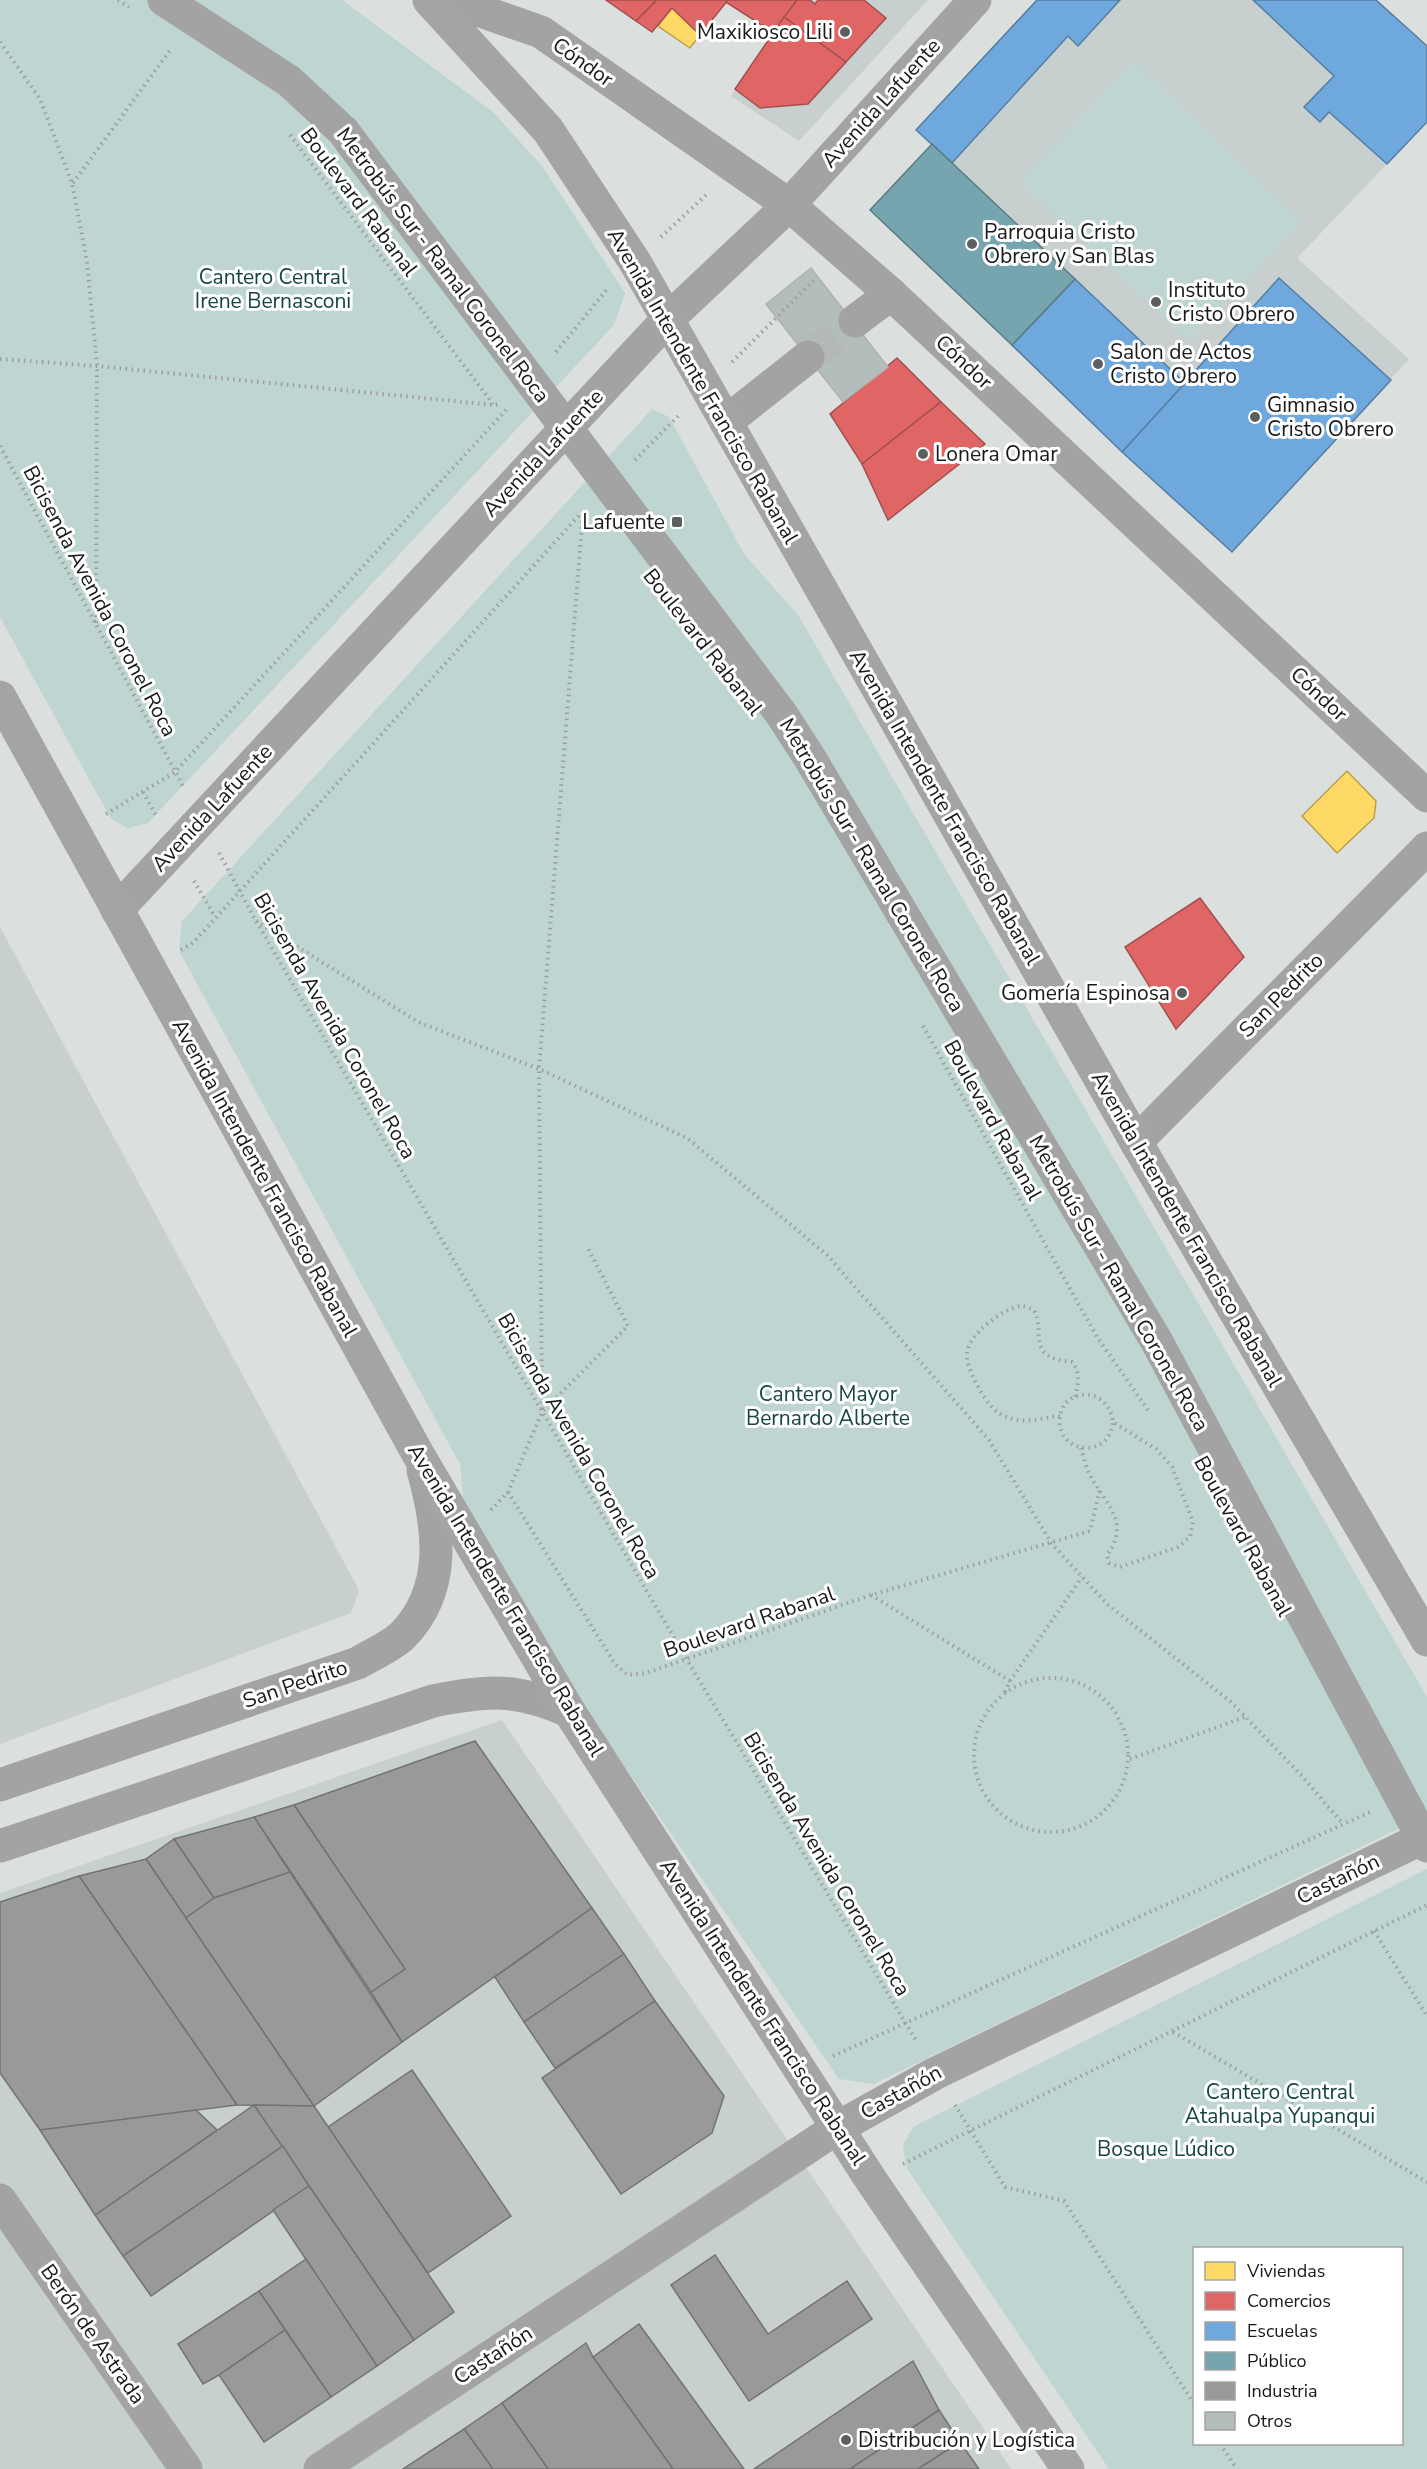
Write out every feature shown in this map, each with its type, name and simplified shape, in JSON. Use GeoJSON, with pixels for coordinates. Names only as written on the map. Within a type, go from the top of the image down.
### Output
{"type":"FeatureCollection","features":[{"type":"Feature","properties":{"kind":"main road","name":"Avenida Intendente Francisco Rabanal"},"geometry":{"type":"LineString","coordinates":[[429,0],[548,130],[635,262],[1136,1142],[1427,1640]]}},
{"type":"Feature","properties":{"kind":"main road","name":"Avenida Intendente Francisco Rabanal"},"geometry":{"type":"LineString","coordinates":[[0,697],[418,1454],[569,1711],[871,2181],[1068,2469]]}},
{"type":"Feature","properties":{"kind":"street","name":"Cóndor"},"geometry":{"type":"LineString","coordinates":[[449,0],[541,32],[789,205],[891,294],[1427,796]]}},
{"type":"Feature","properties":{"kind":"street","name":"Avenida Lafuente"},"geometry":{"type":"LineString","coordinates":[[117,910],[667,320],[789,205],[975,0]]}},
{"type":"Feature","properties":{"kind":"street","name":"Metrobús Sur - Ramal Coronel Roca"},"geometry":{"type":"LineString","coordinates":[[150,5],[290,81],[344,131],[523,392],[566,428],[782,715],[1157,1342],[1425,1840]]}},
{"type":"Feature","properties":{"kind":"street"},"geometry":{"type":"LineString","coordinates":[[855,321],[891,294]]}},
{"type":"Feature","properties":{"kind":"street"},"geometry":{"type":"LineString","coordinates":[[726,422],[808,357]]}},
{"type":"Feature","properties":{"kind":"street","name":"San Pedrito"},"geometry":{"type":"LineString","coordinates":[[1136,1142],[1427,848]]}},
{"type":"Feature","properties":{"kind":"street","name":"San Pedrito"},"geometry":{"type":"LineString","coordinates":[[0,1785],[358,1663],[401,1637],[427,1602],[438,1555],[434,1506],[418,1454]]}},
{"type":"Feature","properties":{"kind":"street"},"geometry":{"type":"LineString","coordinates":[[0,1846],[433,1701],[480,1693],[511,1693],[538,1698],[569,1711]]}},
{"type":"Feature","properties":{"kind":"street","name":"Castañón"},"geometry":{"type":"LineString","coordinates":[[320,2469],[837,2128],[936,2073],[1425,1840]]}},
{"type":"Feature","properties":{"kind":"street","name":"Berón de Astrada"},"geometry":{"type":"LineString","coordinates":[[0,2200],[186,2469]]}},
{"type":"Feature","properties":{"kind":"path"},"geometry":{"type":"LineString","coordinates":[[118,0],[150,5]]}},
{"type":"Feature","properties":{"kind":"path"},"geometry":{"type":"LineString","coordinates":[[0,42],[40,99],[72,183],[87,262],[97,366],[96,627]]}},
{"type":"Feature","properties":{"kind":"path"},"geometry":{"type":"LineString","coordinates":[[72,183],[173,46]]}},
{"type":"Feature","properties":{"kind":"path","name":"Boulevard Rabanal"},"geometry":{"type":"LineString","coordinates":[[283,127],[494,405]]}},
{"type":"Feature","properties":{"kind":"path"},"geometry":{"type":"LineString","coordinates":[[73,829],[117,809],[175,772],[523,392],[607,290],[735,168]]}},
{"type":"Feature","properties":{"kind":"path"},"geometry":{"type":"LineString","coordinates":[[150,970],[194,942],[583,512],[842,251]]}},
{"type":"Feature","properties":{"kind":"path"},"geometry":{"type":"LineString","coordinates":[[0,359],[97,366],[494,405],[523,392]]}},
{"type":"Feature","properties":{"kind":"path","name":"Bicisenda Avenida Coronel Roca"},"geometry":{"type":"LineString","coordinates":[[0,446],[256,921],[687,1660],[970,2131],[1005,2187],[1064,2201],[1193,2402]]}},
{"type":"Feature","properties":{"kind":"path"},"geometry":{"type":"LineString","coordinates":[[583,512],[590,521]]}},
{"type":"Feature","properties":{"kind":"path"},"geometry":{"type":"LineString","coordinates":[[542,1412],[539,1070],[583,512]]}},
{"type":"Feature","properties":{"kind":"path"},"geometry":{"type":"LineString","coordinates":[[256,921],[418,1022],[539,1070],[687,1137],[827,1256],[989,1440],[1052,1544],[1107,1604],[1231,1702],[1300,1774],[1343,1824]]}},
{"type":"Feature","properties":{"kind":"path","name":"Boulevard Rabanal"},"geometry":{"type":"LineString","coordinates":[[918,1017],[1097,1337],[1155,1420]]}},
{"type":"Feature","properties":{"kind":"path"},"geometry":{"type":"LineString","coordinates":[[467,1536],[508,1492],[542,1412],[628,1326],[588,1248]]}},
{"type":"Feature","properties":{"kind":"path"},"geometry":{"type":"LineString","coordinates":[[1060,1416],[1021,1421],[1006,1418],[993,1409],[969,1370],[967,1353],[972,1339],[983,1327],[1010,1309],[1023,1306],[1034,1310],[1038,1320],[1037,1332],[1040,1346],[1047,1355],[1058,1361],[1071,1362],[1077,1369],[1078,1382],[1075,1397]]}},
{"type":"Feature","properties":{"kind":"path"},"geometry":{"type":"LineString","coordinates":[[1084,1394],[1098,1396],[1108,1405],[1113,1422],[1112,1432],[1100,1445],[1081,1448],[1071,1444],[1064,1437],[1060,1416],[1065,1404],[1075,1397],[1084,1394]]}},
{"type":"Feature","properties":{"kind":"path"},"geometry":{"type":"LineString","coordinates":[[1081,1448],[1088,1472],[1112,1508],[1117,1529],[1114,1545],[1107,1555],[1109,1563],[1120,1567],[1178,1547],[1190,1536],[1193,1522],[1172,1467],[1156,1449],[1113,1422]]}},
{"type":"Feature","properties":{"kind":"path","name":"Boulevard Rabanal"},"geometry":{"type":"LineString","coordinates":[[508,1492],[615,1664],[627,1675],[646,1673],[687,1660],[871,1595],[1052,1544],[1090,1531],[1100,1489]]}},
{"type":"Feature","properties":{"kind":"path"},"geometry":{"type":"LineString","coordinates":[[1005,1693],[1010,1681],[1082,1577]]}},
{"type":"Feature","properties":{"kind":"path"},"geometry":{"type":"LineString","coordinates":[[871,1595],[1010,1681]]}},
{"type":"Feature","properties":{"kind":"path"},"geometry":{"type":"LineString","coordinates":[[1059,1677],[1088,1685],[1113,1708],[1125,1732],[1130,1759],[1123,1786],[1109,1809],[1086,1823],[1062,1832],[1034,1829],[1008,1819],[987,1800],[973,1769],[974,1739],[984,1713],[1005,1693],[1029,1680],[1059,1677]]}},
{"type":"Feature","properties":{"kind":"path"},"geometry":{"type":"LineString","coordinates":[[1130,1759],[1245,1717]]}},
{"type":"Feature","properties":{"kind":"path"},"geometry":{"type":"LineString","coordinates":[[800,2072],[1401,1798]]}},
{"type":"Feature","properties":{"kind":"path"},"geometry":{"type":"LineString","coordinates":[[871,2181],[1426,1907]]}},
{"type":"Feature","properties":{"kind":"path"},"geometry":{"type":"LineString","coordinates":[[1374,1931],[1427,2016]]}},
{"type":"Feature","properties":{"kind":"path"},"geometry":{"type":"LineString","coordinates":[[1172,2031],[1427,2182]]}},
{"type":"Feature","properties":{"kind":"path"},"geometry":{"type":"LineString","coordinates":[[1221,2445],[1236,2469]]}},
{"type":"Feature","properties":{"kind":"shaded area"},"geometry":{"type":"Polygon","coordinates":[[[797,0],[928,0],[799,141],[731,96],[797,0]]]}},
{"type":"Feature","properties":{"kind":"shaded area","name":"Instituto Cristo Obrero"},"geometry":{"type":"Polygon","coordinates":[[[1037,0],[1376,0],[1427,46],[1427,122],[1297,258],[1409,359],[1232,552],[1122,452],[870,210],[932,145],[916,130],[1037,0]]]}},
{"type":"Feature","properties":{"kind":"shaded area"},"geometry":{"type":"Polygon","coordinates":[[[0,927],[359,1590],[351,1613],[0,1744],[0,927]]]}},
{"type":"Feature","properties":{"kind":"shaded area"},"geometry":{"type":"Polygon","coordinates":[[[502,1720],[1011,2469],[0,2469],[0,1893],[502,1720]]]}},
{"type":"Feature","properties":{"kind":"green space","name":"Cantero Central Irene Bernasconi"},"geometry":{"type":"Polygon","coordinates":[[[0,0],[342,0],[493,112],[542,166],[625,293],[614,325],[148,823],[128,828],[111,819],[0,617],[0,0]]]}},
{"type":"Feature","properties":{"kind":"green space"},"geometry":{"type":"Polygon","coordinates":[[[1134,62],[1301,222],[1189,341],[1020,182],[1134,62]]]}},
{"type":"Feature","properties":{"kind":"green space","name":"Cantero Mayor Bernardo Alberte"},"geometry":{"type":"Polygon","coordinates":[[[652,409],[669,417],[744,554],[798,615],[1427,1697],[1427,1815],[874,2084],[839,2079],[467,1536],[460,1464],[179,951],[182,921],[652,409]]]}},
{"type":"Feature","properties":{"kind":"green space","name":"Cantero Central Atahualpa Yupanqui"},"geometry":{"type":"Polygon","coordinates":[[[1427,1869],[1427,2469],[1109,2469],[906,2167],[903,2145],[913,2127],[1427,1869]]]}},
{"type":"Feature","properties":{"kind":"building: Viviendas"},"geometry":{"type":"Polygon","coordinates":[[[672,8],[700,35],[690,48],[658,26],[672,8]]]}},
{"type":"Feature","properties":{"kind":"building: Viviendas"},"geometry":{"type":"Polygon","coordinates":[[[1347,771],[1376,801],[1374,818],[1337,853],[1302,816],[1347,771]]]}},
{"type":"Feature","properties":{"kind":"building: Comercios"},"geometry":{"type":"Polygon","coordinates":[[[606,0],[657,0],[636,21],[606,0]]]}},
{"type":"Feature","properties":{"kind":"building: Comercios"},"geometry":{"type":"Polygon","coordinates":[[[657,0],[728,0],[700,35],[672,8],[652,32],[636,21],[657,0]]]}},
{"type":"Feature","properties":{"kind":"building: Comercios"},"geometry":{"type":"Polygon","coordinates":[[[728,0],[797,0],[774,33],[726,2],[728,0]]]}},
{"type":"Feature","properties":{"kind":"building: Comercios"},"geometry":{"type":"Polygon","coordinates":[[[797,0],[810,0],[815,4],[818,0],[864,0],[886,18],[846,62],[784,17],[797,0]]]}},
{"type":"Feature","properties":{"kind":"building: Comercios"},"geometry":{"type":"Polygon","coordinates":[[[784,17],[846,62],[808,104],[760,108],[735,89],[784,17]]]}},
{"type":"Feature","properties":{"kind":"building: Comercios"},"geometry":{"type":"Polygon","coordinates":[[[897,358],[941,402],[862,464],[830,414],[897,358]]]}},
{"type":"Feature","properties":{"kind":"building: Comercios","name":"Lonera Omar"},"geometry":{"type":"Polygon","coordinates":[[[941,402],[985,444],[888,520],[862,464],[941,402]]]}},
{"type":"Feature","properties":{"kind":"building: Comercios","name":"Gomería Espinosa"},"geometry":{"type":"Polygon","coordinates":[[[1200,898],[1244,957],[1176,1029],[1125,947],[1200,898]]]}},
{"type":"Feature","properties":{"kind":"building: Escuelas"},"geometry":{"type":"Polygon","coordinates":[[[1037,0],[1120,0],[1078,46],[1068,36],[952,163],[916,130],[1037,0]]]}},
{"type":"Feature","properties":{"kind":"building: Escuelas"},"geometry":{"type":"Polygon","coordinates":[[[1253,0],[1376,0],[1427,46],[1427,122],[1387,164],[1329,112],[1320,122],[1304,107],[1334,76],[1253,0]]]}},
{"type":"Feature","properties":{"kind":"building: Escuelas","name":"Gimnasio Cristo Obrero"},"geometry":{"type":"Polygon","coordinates":[[[1279,278],[1391,380],[1232,552],[1122,452],[1279,278]]]}},
{"type":"Feature","properties":{"kind":"building: Escuelas","name":"Salon de Actos Cristo Obrero"},"geometry":{"type":"Polygon","coordinates":[[[1075,279],[1185,383],[1122,452],[1012,345],[1075,279]]]}},
{"type":"Feature","properties":{"kind":"building: Público","name":"Parroquia Cristo Obrero y San Blas"},"geometry":{"type":"Polygon","coordinates":[[[932,144],[1075,279],[1012,345],[870,210],[932,144]]]}},
{"type":"Feature","properties":{"kind":"building: Industria"},"geometry":{"type":"Polygon","coordinates":[[[475,1741],[592,1908],[402,2042],[371,1992],[405,1969],[294,1805],[475,1741]]]}},
{"type":"Feature","properties":{"kind":"building: Industria"},"geometry":{"type":"Polygon","coordinates":[[[294,1805],[405,1969],[371,1992],[254,1817],[294,1805]]]}},
{"type":"Feature","properties":{"kind":"building: Industria"},"geometry":{"type":"Polygon","coordinates":[[[254,1817],[290,1872],[214,1898],[174,1839],[254,1817]]]}},
{"type":"Feature","properties":{"kind":"building: Industria"},"geometry":{"type":"Polygon","coordinates":[[[174,1839],[214,1898],[186,1918],[146,1859],[174,1839]]]}},
{"type":"Feature","properties":{"kind":"building: Industria"},"geometry":{"type":"Polygon","coordinates":[[[146,1859],[314,2106],[237,2105],[79,1876],[146,1859]]]}},
{"type":"Feature","properties":{"kind":"building: Industria"},"geometry":{"type":"Polygon","coordinates":[[[290,1872],[402,2042],[314,2106],[186,1918],[214,1898],[290,1872]]]}},
{"type":"Feature","properties":{"kind":"building: Industria"},"geometry":{"type":"Polygon","coordinates":[[[79,1876],[237,2105],[40,2130],[0,2073],[0,1902],[79,1876]]]}},
{"type":"Feature","properties":{"kind":"building: Industria"},"geometry":{"type":"Polygon","coordinates":[[[592,1908],[624,1954],[524,2022],[495,1977],[592,1908]]]}},
{"type":"Feature","properties":{"kind":"building: Industria"},"geometry":{"type":"Polygon","coordinates":[[[624,1954],[655,2001],[555,2068],[524,2022],[624,1954]]]}},
{"type":"Feature","properties":{"kind":"building: Industria"},"geometry":{"type":"Polygon","coordinates":[[[655,2001],[724,2096],[712,2133],[621,2194],[542,2078],[655,2001]]]}},
{"type":"Feature","properties":{"kind":"building: Industria"},"geometry":{"type":"Polygon","coordinates":[[[412,2070],[511,2216],[428,2273],[328,2127],[412,2070]]]}},
{"type":"Feature","properties":{"kind":"building: Industria"},"geometry":{"type":"Polygon","coordinates":[[[254,2105],[283,2146],[123,2256],[95,2215],[254,2105]]]}},
{"type":"Feature","properties":{"kind":"building: Industria"},"geometry":{"type":"Polygon","coordinates":[[[254,2105],[314,2106],[454,2312],[414,2340],[254,2105]]]}},
{"type":"Feature","properties":{"kind":"building: Industria"},"geometry":{"type":"Polygon","coordinates":[[[196,2110],[217,2130],[95,2215],[40,2130],[196,2110]]]}},
{"type":"Feature","properties":{"kind":"building: Industria"},"geometry":{"type":"Polygon","coordinates":[[[283,2146],[309,2186],[151,2296],[123,2256],[283,2146]]]}},
{"type":"Feature","properties":{"kind":"building: Industria"},"geometry":{"type":"Polygon","coordinates":[[[309,2186],[414,2340],[377,2366],[273,2210],[309,2186]]]}},
{"type":"Feature","properties":{"kind":"building: Industria"},"geometry":{"type":"Polygon","coordinates":[[[715,2255],[768,2334],[847,2281],[872,2319],[749,2401],[671,2285],[715,2255]]]}},
{"type":"Feature","properties":{"kind":"building: Industria"},"geometry":{"type":"Polygon","coordinates":[[[306,2259],[377,2366],[331,2397],[259,2291],[306,2259]]]}},
{"type":"Feature","properties":{"kind":"building: Industria"},"geometry":{"type":"Polygon","coordinates":[[[259,2291],[285,2330],[203,2384],[178,2344],[259,2291]]]}},
{"type":"Feature","properties":{"kind":"building: Industria"},"geometry":{"type":"Polygon","coordinates":[[[639,2324],[744,2469],[673,2469],[593,2357],[639,2324]]]}},
{"type":"Feature","properties":{"kind":"building: Industria"},"geometry":{"type":"Polygon","coordinates":[[[285,2330],[331,2397],[264,2442],[219,2375],[285,2330]]]}},
{"type":"Feature","properties":{"kind":"building: Industria"},"geometry":{"type":"Polygon","coordinates":[[[586,2343],[593,2357],[673,2469],[548,2469],[502,2403],[586,2343]]]}},
{"type":"Feature","properties":{"kind":"building: Industria","name":"Distribución y Logística"},"geometry":{"type":"Polygon","coordinates":[[[913,2361],[939,2410],[850,2469],[754,2469],[913,2361]]]}},
{"type":"Feature","properties":{"kind":"building: Industria"},"geometry":{"type":"Polygon","coordinates":[[[502,2403],[548,2469],[493,2469],[464,2429],[502,2403]]]}},
{"type":"Feature","properties":{"kind":"building: Industria"},"geometry":{"type":"Polygon","coordinates":[[[939,2410],[960,2442],[918,2469],[850,2469],[939,2410]]]}},
{"type":"Feature","properties":{"kind":"building: Industria"},"geometry":{"type":"Polygon","coordinates":[[[464,2429],[493,2469],[403,2469],[464,2429]]]}},
{"type":"Feature","properties":{"kind":"building: Industria"},"geometry":{"type":"Polygon","coordinates":[[[960,2442],[979,2469],[918,2469],[960,2442]]]}},
{"type":"Feature","properties":{"kind":"building: Otros"},"geometry":{"type":"Polygon","coordinates":[[[811,268],[888,367],[843,402],[766,304],[811,268]]]}},
{"type":"Feature","properties":{"kind":"tunnel"},"geometry":{"type":"LineString","coordinates":[[808,357],[855,321]]}},
{"type":"Feature","properties":{"kind":"place","name":"Maxikiosco Lili"},"geometry":{"type":"Point","coordinates":[845,32]}},
{"type":"Feature","properties":{"kind":"place","name":"Parroquia Cristo Obrero y San Blas"},"geometry":{"type":"Point","coordinates":[972,244]}},
{"type":"Feature","properties":{"kind":"place","name":"Instituto Cristo Obrero"},"geometry":{"type":"Point","coordinates":[1156,302]}},
{"type":"Feature","properties":{"kind":"place","name":"Salon de Actos Cristo Obrero"},"geometry":{"type":"Point","coordinates":[1098,364]}},
{"type":"Feature","properties":{"kind":"place","name":"Gimnasio Cristo Obrero"},"geometry":{"type":"Point","coordinates":[1255,417]}},
{"type":"Feature","properties":{"kind":"place","name":"Lonera Omar"},"geometry":{"type":"Point","coordinates":[923,454]}},
{"type":"Feature","properties":{"kind":"place","name":"Lafuente"},"geometry":{"type":"Point","coordinates":[677,522]}},
{"type":"Feature","properties":{"kind":"place","name":"Gomería Espinosa"},"geometry":{"type":"Point","coordinates":[1182,993]}},
{"type":"Feature","properties":{"kind":"place","name":"Distribución y Logística"},"geometry":{"type":"Point","coordinates":[846,2440]}},
{"type":"Feature","properties":{"kind":"park label","name":"Bosque Lúdico"},"geometry":{"type":"Point","coordinates":[1166,2149]}}]}
